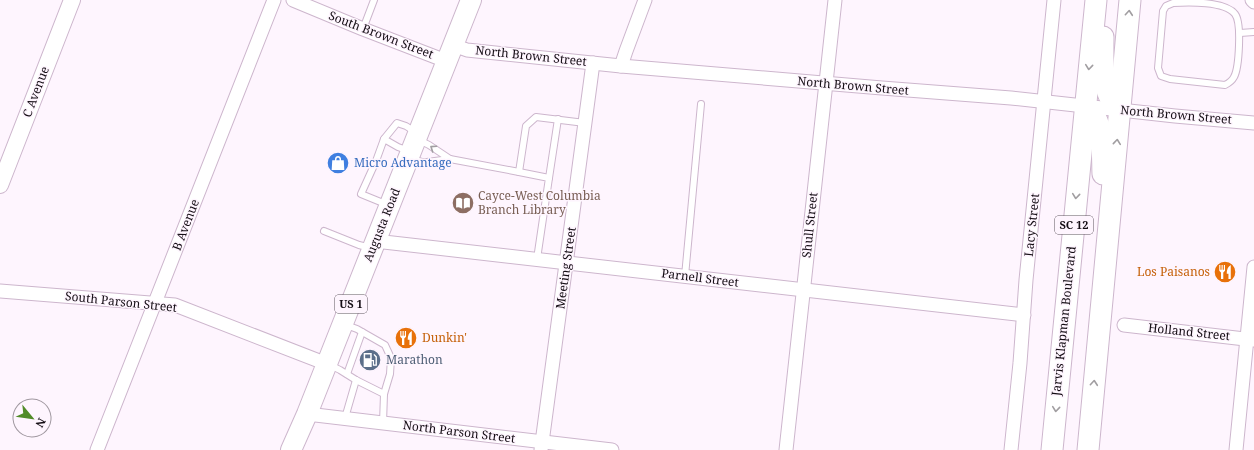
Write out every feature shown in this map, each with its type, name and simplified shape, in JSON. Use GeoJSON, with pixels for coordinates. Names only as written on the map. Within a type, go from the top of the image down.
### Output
{"type":"FeatureCollection","features":[{"type":"Feature","properties":{"kind":"highway","name":"Jarvis Klapman Boulevard"},"geometry":{"type":"LineString","coordinates":[[1052,450],[1096,0]]}},
{"type":"Feature","properties":{"kind":"highway"},"geometry":{"type":"LineString","coordinates":[[1102,0],[1106,85],[1110,97],[1116,107],[1120,110]]}},
{"type":"Feature","properties":{"kind":"highway","name":"SC 12"},"geometry":{"type":"LineString","coordinates":[[1088,450],[1130,0]]}},
{"type":"Feature","properties":{"kind":"highway"},"geometry":{"type":"LineString","coordinates":[[1085,106],[1090,109],[1096,117],[1100,131],[1106,248]]}},
{"type":"Feature","properties":{"kind":"main road","name":"Augusta Road"},"geometry":{"type":"LineString","coordinates":[[291,450],[343,324],[471,0]]}},
{"type":"Feature","properties":{"kind":"street","name":"C Avenue"},"geometry":{"type":"LineString","coordinates":[[0,185],[72,0]]}},
{"type":"Feature","properties":{"kind":"street","name":"B Avenue"},"geometry":{"type":"LineString","coordinates":[[97,450],[274,0]]}},
{"type":"Feature","properties":{"kind":"street","name":"South Brown Street"},"geometry":{"type":"LineString","coordinates":[[293,0],[363,29],[450,53]]}},
{"type":"Feature","properties":{"kind":"street"},"geometry":{"type":"LineString","coordinates":[[621,66],[645,0]]}},
{"type":"Feature","properties":{"kind":"street","name":"Shull Street"},"geometry":{"type":"LineString","coordinates":[[786,450],[835,0]]}},
{"type":"Feature","properties":{"kind":"street","name":"Lacy Street"},"geometry":{"type":"LineString","coordinates":[[1011,450],[1054,0]]}},
{"type":"Feature","properties":{"kind":"street","name":"North Brown Street"},"geometry":{"type":"LineString","coordinates":[[450,53],[467,50],[621,66],[1044,102],[1254,123]]}},
{"type":"Feature","properties":{"kind":"street","name":"Meeting Street"},"geometry":{"type":"LineString","coordinates":[[542,446],[593,63]]}},
{"type":"Feature","properties":{"kind":"street","name":"Parnell Street"},"geometry":{"type":"LineString","coordinates":[[374,245],[538,259],[1024,314]]}},
{"type":"Feature","properties":{"kind":"street"},"geometry":{"type":"LineString","coordinates":[[1236,450],[1251,339],[1254,267]]}},
{"type":"Feature","properties":{"kind":"street","name":"South Parson Street"},"geometry":{"type":"LineString","coordinates":[[0,291],[175,305],[327,364]]}},
{"type":"Feature","properties":{"kind":"street","name":"Holland Street"},"geometry":{"type":"LineString","coordinates":[[1124,325],[1251,339]]}},
{"type":"Feature","properties":{"kind":"street","name":"North Parson Street"},"geometry":{"type":"LineString","coordinates":[[307,414],[383,423],[542,446],[612,450]]}},
{"type":"Feature","properties":{"kind":"lane"},"geometry":{"type":"LineString","coordinates":[[363,29],[374,0]]}},
{"type":"Feature","properties":{"kind":"lane"},"geometry":{"type":"LineString","coordinates":[[1209,2],[1230,9],[1236,15],[1239,22],[1240,33],[1234,78],[1230,83],[1225,85],[1170,79],[1161,76],[1158,68],[1163,11],[1166,6],[1173,3],[1209,2]]}},
{"type":"Feature","properties":{"kind":"lane"},"geometry":{"type":"LineString","coordinates":[[1240,33],[1254,32]]}},
{"type":"Feature","properties":{"kind":"lane"},"geometry":{"type":"LineString","coordinates":[[685,276],[700,104]]}},
{"type":"Feature","properties":{"kind":"lane"},"geometry":{"type":"LineString","coordinates":[[519,172],[526,126],[536,117],[585,122]]}},
{"type":"Feature","properties":{"kind":"lane"},"geometry":{"type":"LineString","coordinates":[[538,259],[558,119]]}},
{"type":"Feature","properties":{"kind":"lane"},"geometry":{"type":"LineString","coordinates":[[389,206],[361,194],[384,139],[397,124],[406,126],[413,145],[422,162],[450,159],[549,178]]}},
{"type":"Feature","properties":{"kind":"lane"},"geometry":{"type":"LineString","coordinates":[[384,139],[398,147],[429,145],[450,159]]}},
{"type":"Feature","properties":{"kind":"lane"},"geometry":{"type":"LineString","coordinates":[[324,231],[359,245],[374,245]]}},
{"type":"Feature","properties":{"kind":"lane"},"geometry":{"type":"LineString","coordinates":[[343,324],[362,332],[385,345],[391,358],[390,374],[384,394],[383,423]]}},
{"type":"Feature","properties":{"kind":"lane"},"geometry":{"type":"LineString","coordinates":[[347,374],[362,332]]}},
{"type":"Feature","properties":{"kind":"lane"},"geometry":{"type":"LineString","coordinates":[[327,364],[384,394]]}},
{"type":"Feature","properties":{"kind":"lane"},"geometry":{"type":"LineString","coordinates":[[345,418],[356,380]]}},
{"type":"Feature","properties":{"kind":"place","name":"Micro Advantage"},"geometry":{"type":"Point","coordinates":[338,163]}},
{"type":"Feature","properties":{"kind":"place","name":"Cayce-West Columbia Branch Library"},"geometry":{"type":"Point","coordinates":[463,203]}},
{"type":"Feature","properties":{"kind":"place","name":"Los Paisanos"},"geometry":{"type":"Point","coordinates":[1225,272]}},
{"type":"Feature","properties":{"kind":"place","name":"Dunkin'"},"geometry":{"type":"Point","coordinates":[406,338]}},
{"type":"Feature","properties":{"kind":"place","name":"Marathon"},"geometry":{"type":"Point","coordinates":[370,360]}}]}
